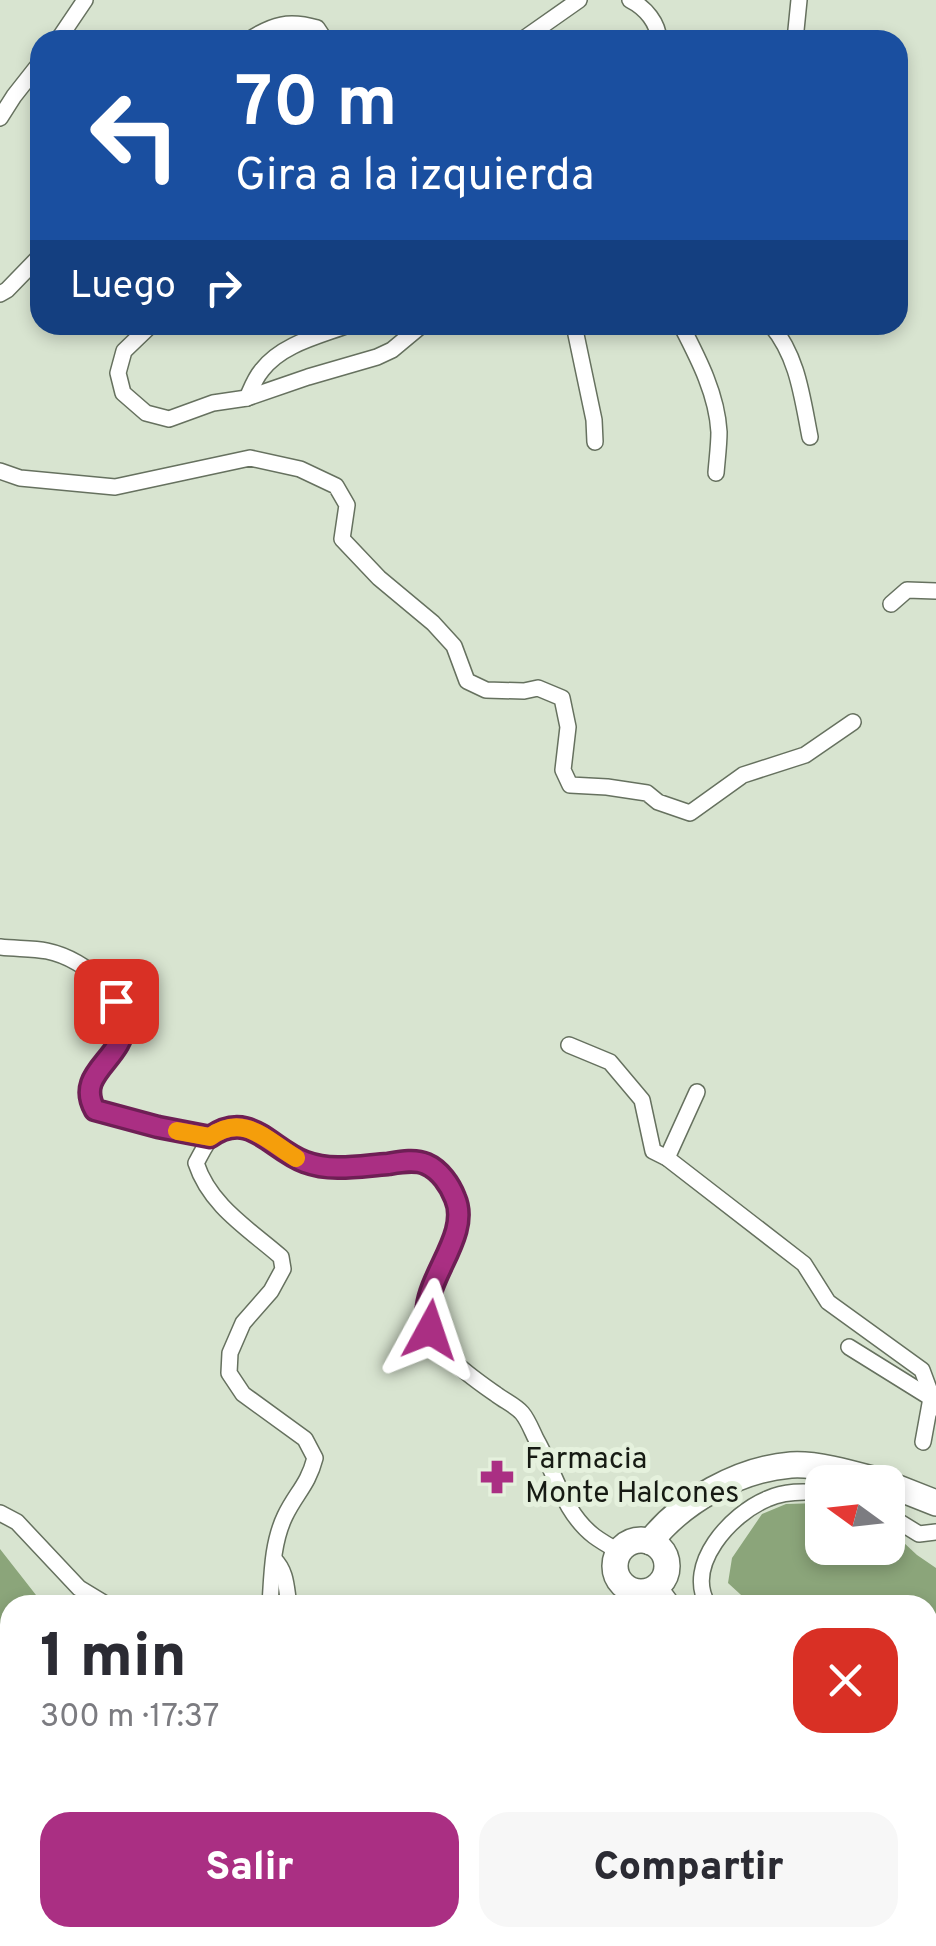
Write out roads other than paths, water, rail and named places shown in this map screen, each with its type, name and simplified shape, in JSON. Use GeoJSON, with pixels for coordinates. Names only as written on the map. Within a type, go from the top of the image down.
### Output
{"type":"FeatureCollection","features":[{"type":"Feature","properties":{"kind":"main road"},"geometry":{"type":"LineString","coordinates":[[650,1542],[663,1525],[695,1499],[746,1475],[792,1465],[805,1467]]}},
{"type":"Feature","properties":{"kind":"main road"},"geometry":{"type":"LineString","coordinates":[[905,1491],[936,1503]]}},
{"type":"Feature","properties":{"kind":"main road"},"geometry":{"type":"LineString","coordinates":[[644,1595],[626,1587],[617,1574],[616,1559],[632,1542],[650,1542],[664,1552],[667,1570],[650,1595]]}},
{"type":"Feature","properties":{"kind":"street"},"geometry":{"type":"LineString","coordinates":[[64,30],[84,0]]}},
{"type":"Feature","properties":{"kind":"street"},"geometry":{"type":"LineString","coordinates":[[536,30],[578,0]]}},
{"type":"Feature","properties":{"kind":"street"},"geometry":{"type":"LineString","coordinates":[[630,0],[638,4],[658,30]]}},
{"type":"Feature","properties":{"kind":"street"},"geometry":{"type":"LineString","coordinates":[[796,30],[799,0]]}},
{"type":"Feature","properties":{"kind":"street"},"geometry":{"type":"LineString","coordinates":[[264,30],[287,23],[318,30]]}},
{"type":"Feature","properties":{"kind":"street"},"geometry":{"type":"LineString","coordinates":[[0,118],[30,76]]}},
{"type":"Feature","properties":{"kind":"street"},"geometry":{"type":"LineString","coordinates":[[0,294],[30,266]]}},
{"type":"Feature","properties":{"kind":"street"},"geometry":{"type":"LineString","coordinates":[[141,335],[124,351],[118,373],[122,393],[146,413],[170,418],[213,402],[246,398],[377,357],[410,335]]}},
{"type":"Feature","properties":{"kind":"street"},"geometry":{"type":"LineString","coordinates":[[246,398],[262,369],[282,353],[319,335]]}},
{"type":"Feature","properties":{"kind":"street"},"geometry":{"type":"LineString","coordinates":[[576,335],[595,442]]}},
{"type":"Feature","properties":{"kind":"street"},"geometry":{"type":"LineString","coordinates":[[686,335],[711,392],[719,431],[716,473]]}},
{"type":"Feature","properties":{"kind":"street"},"geometry":{"type":"LineString","coordinates":[[780,335],[798,373],[810,437]]}},
{"type":"Feature","properties":{"kind":"street"},"geometry":{"type":"LineString","coordinates":[[0,471],[20,478],[115,486],[250,458],[300,468],[336,486],[347,505],[342,539],[379,578],[434,623],[454,646],[467,682],[486,690],[538,688],[562,698],[568,727],[564,770],[570,786],[607,786],[647,793],[658,802],[690,813],[743,775],[805,755],[853,722]]}},
{"type":"Feature","properties":{"kind":"street"},"geometry":{"type":"LineString","coordinates":[[891,604],[907,590],[936,591]]}},
{"type":"Feature","properties":{"kind":"street"},"geometry":{"type":"LineString","coordinates":[[0,947],[48,951],[72,960],[94,974],[116,1001],[124,1022],[118,1047],[89,1088],[95,1110],[210,1137]]}},
{"type":"Feature","properties":{"kind":"street"},"geometry":{"type":"LineString","coordinates":[[569,1046],[610,1062],[642,1100],[654,1152],[804,1264],[828,1302],[922,1370],[934,1403],[923,1442]]}},
{"type":"Feature","properties":{"kind":"street"},"geometry":{"type":"LineString","coordinates":[[667,1158],[697,1092]]}},
{"type":"Feature","properties":{"kind":"street"},"geometry":{"type":"LineString","coordinates":[[271,1595],[276,1538],[286,1514],[310,1478],[315,1458],[305,1439],[243,1394],[229,1373],[230,1353],[243,1323],[284,1269],[281,1257],[229,1214],[203,1182],[196,1164],[210,1137],[220,1130],[237,1127],[259,1132],[294,1158],[317,1166],[409,1162],[427,1164],[446,1180],[458,1203],[459,1220],[426,1309],[430,1330],[443,1350],[521,1412],[579,1523],[620,1552]]}},
{"type":"Feature","properties":{"kind":"street"},"geometry":{"type":"LineString","coordinates":[[850,1347],[934,1403]]}},
{"type":"Feature","properties":{"kind":"street"},"geometry":{"type":"LineString","coordinates":[[702,1595],[701,1577],[708,1555],[722,1534],[764,1500],[805,1491]]}},
{"type":"Feature","properties":{"kind":"street"},"geometry":{"type":"LineString","coordinates":[[0,1513],[17,1522],[79,1588],[91,1595]]}},
{"type":"Feature","properties":{"kind":"street"},"geometry":{"type":"LineString","coordinates":[[905,1525],[919,1534],[936,1532]]}},
{"type":"Feature","properties":{"kind":"street"},"geometry":{"type":"LineString","coordinates":[[274,1559],[285,1574],[288,1595]]}},
{"type":"Feature","properties":{"kind":"place","name":"Farmacia Monte Halcones"},"geometry":{"type":"Point","coordinates":[497,1477]}}]}
